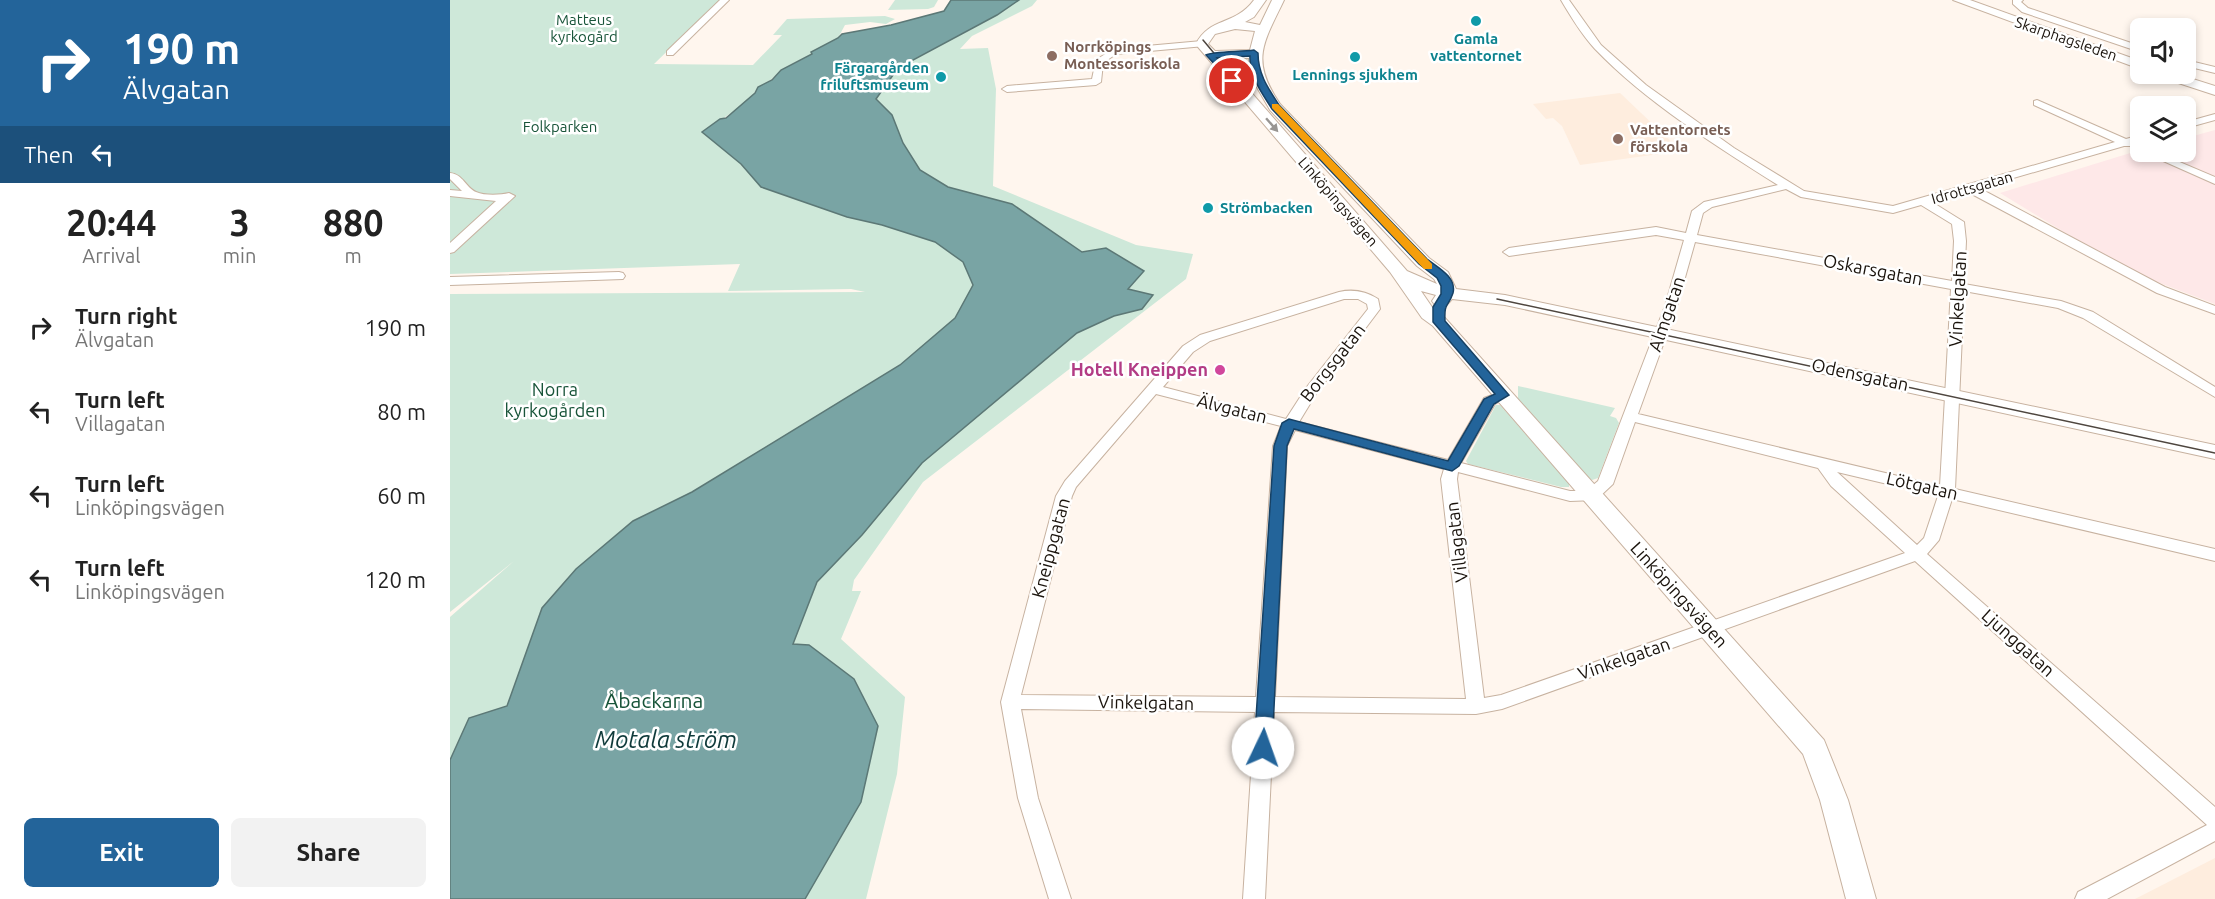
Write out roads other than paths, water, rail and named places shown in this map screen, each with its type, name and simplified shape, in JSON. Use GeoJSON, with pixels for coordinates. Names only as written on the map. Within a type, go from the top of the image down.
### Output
{"type":"FeatureCollection","features":[{"type":"Feature","properties":{"kind":"street"},"geometry":{"type":"LineString","coordinates":[[670,53],[725,0]]}},
{"type":"Feature","properties":{"kind":"street"},"geometry":{"type":"LineString","coordinates":[[1206,50],[1208,34],[1250,14],[1260,0]]}},
{"type":"Feature","properties":{"kind":"street"},"geometry":{"type":"LineString","coordinates":[[1007,90],[1096,82],[1099,62],[1102,57],[1113,52],[1206,50],[1234,56],[1254,53],[1278,0]]}},
{"type":"Feature","properties":{"kind":"street","name":"Idrottsgatan"},"geometry":{"type":"LineString","coordinates":[[1565,0],[1582,28],[1616,64],[1730,150],[1801,194],[1888,210],[1972,189],[2130,141]]}},
{"type":"Feature","properties":{"kind":"street","name":"Skarphagsleden"},"geometry":{"type":"LineString","coordinates":[[1959,0],[2130,61]]}},
{"type":"Feature","properties":{"kind":"street","name":"Skarphagsleden"},"geometry":{"type":"LineString","coordinates":[[1974,0],[2130,55]]}},
{"type":"Feature","properties":{"kind":"street"},"geometry":{"type":"LineString","coordinates":[[2019,0],[2016,2],[2025,10],[2130,46]]}},
{"type":"Feature","properties":{"kind":"street"},"geometry":{"type":"LineString","coordinates":[[1230,25],[1252,26],[1260,29],[1262,34]]}},
{"type":"Feature","properties":{"kind":"street","name":"Linköpingsvägen"},"geometry":{"type":"LineString","coordinates":[[1206,50],[1401,274],[1422,307],[1439,322],[1814,748],[1834,800],[1861,899]]}},
{"type":"Feature","properties":{"kind":"street","name":"Linköpingsvägen"},"geometry":{"type":"LineString","coordinates":[[1254,53],[1254,64],[1259,82],[1275,107],[1445,284]]}},
{"type":"Feature","properties":{"kind":"street"},"geometry":{"type":"LineString","coordinates":[[2196,65],[2215,70]]}},
{"type":"Feature","properties":{"kind":"street"},"geometry":{"type":"LineString","coordinates":[[2196,76],[2215,82]]}},
{"type":"Feature","properties":{"kind":"street"},"geometry":{"type":"LineString","coordinates":[[2194,84],[2215,91]]}},
{"type":"Feature","properties":{"kind":"street"},"geometry":{"type":"LineString","coordinates":[[2037,103],[2130,143]]}},
{"type":"Feature","properties":{"kind":"street"},"geometry":{"type":"LineString","coordinates":[[2196,122],[2215,117]]}},
{"type":"Feature","properties":{"kind":"street"},"geometry":{"type":"LineString","coordinates":[[2171,162],[2215,181]]}},
{"type":"Feature","properties":{"kind":"street"},"geometry":{"type":"LineString","coordinates":[[450,176],[453,176],[471,194]]}},
{"type":"Feature","properties":{"kind":"street","name":"Almgatan"},"geometry":{"type":"LineString","coordinates":[[1590,495],[1605,484],[1661,333],[1692,237],[1698,211],[1703,206],[1786,186]]}},
{"type":"Feature","properties":{"kind":"street"},"geometry":{"type":"LineString","coordinates":[[1972,189],[2161,290],[2215,310]]}},
{"type":"Feature","properties":{"kind":"street"},"geometry":{"type":"LineString","coordinates":[[450,193],[507,198],[450,249]]}},
{"type":"Feature","properties":{"kind":"street","name":"Vinkelgatan"},"geometry":{"type":"LineString","coordinates":[[1010,702],[1476,707],[1502,702],[1918,554],[1931,540],[1947,492],[1960,227],[1958,222],[1923,202]]}},
{"type":"Feature","properties":{"kind":"street","name":"Oskarsgatan"},"geometry":{"type":"LineString","coordinates":[[1509,252],[1656,231],[2061,305],[2088,315],[2215,393]]}},
{"type":"Feature","properties":{"kind":"street","name":"Odensgatan"},"geometry":{"type":"LineString","coordinates":[[1401,274],[1413,282],[1445,284],[1505,300],[2215,452]]}},
{"type":"Feature","properties":{"kind":"street"},"geometry":{"type":"LineString","coordinates":[[450,281],[619,276]]}},
{"type":"Feature","properties":{"kind":"street"},"geometry":{"type":"LineString","coordinates":[[1439,322],[1439,307],[1445,284]]}},
{"type":"Feature","properties":{"kind":"street","name":"Kneippgatan"},"geometry":{"type":"LineString","coordinates":[[1060,899],[1028,798],[1010,702],[1064,496],[1188,349],[1205,338],[1343,295],[1366,296]]}},
{"type":"Feature","properties":{"kind":"street","name":"Borgsgatan"},"geometry":{"type":"LineString","coordinates":[[1254,899],[1280,446],[1289,423],[1301,403],[1374,309],[1374,302],[1366,296]]}},
{"type":"Feature","properties":{"kind":"street","name":"Älvgatan"},"geometry":{"type":"LineString","coordinates":[[1153,389],[1570,496],[1590,495]]}},
{"type":"Feature","properties":{"kind":"street","name":"Villagatan"},"geometry":{"type":"LineString","coordinates":[[1476,707],[1449,479],[1452,466],[1489,401],[1503,395]]}},
{"type":"Feature","properties":{"kind":"street","name":"Lötgatan"},"geometry":{"type":"LineString","coordinates":[[1630,416],[1823,464],[2215,555]]}},
{"type":"Feature","properties":{"kind":"street","name":"Ljunggatan"},"geometry":{"type":"LineString","coordinates":[[1823,464],[1836,482],[2215,820]]}},
{"type":"Feature","properties":{"kind":"street"},"geometry":{"type":"LineString","coordinates":[[2086,899],[2215,831]]}},
{"type":"Feature","properties":{"kind":"water","name":"Motala ström"},"geometry":{"type":"Polygon","coordinates":[[[951,0],[1019,0],[997,15],[898,68],[876,99],[892,115],[903,143],[920,170],[948,187],[1012,204],[1082,252],[1106,248],[1144,271],[1128,289],[1153,295],[1142,309],[1114,316],[1077,333],[922,463],[862,535],[817,582],[793,644],[809,645],[854,679],[878,726],[861,802],[805,899],[450,899],[450,760],[469,718],[507,706],[542,608],[576,569],[633,521],[692,492],[900,365],[955,318],[973,285],[963,262],[935,242],[882,225],[847,217],[761,187],[741,164],[702,132],[720,119],[726,118],[755,93],[758,87],[772,80],[781,70],[812,54],[811,52],[842,34],[891,25],[944,11],[951,0]]]}},
{"type":"Feature","properties":{"kind":"tram line"},"geometry":{"type":"LineString","coordinates":[[1203,40],[1249,95]]}},
{"type":"Feature","properties":{"kind":"tram line"},"geometry":{"type":"LineString","coordinates":[[1497,299],[2215,453]]}},
{"type":"Feature","properties":{"kind":"place","name":"Gamla vattentornet"},"geometry":{"type":"Point","coordinates":[1476,21]}},
{"type":"Feature","properties":{"kind":"place","name":"Norrköpings Montessoriskola"},"geometry":{"type":"Point","coordinates":[1052,56]}},
{"type":"Feature","properties":{"kind":"place","name":"Lennings sjukhem"},"geometry":{"type":"Point","coordinates":[1355,57]}},
{"type":"Feature","properties":{"kind":"place","name":"Färgargården friluftsmuseum"},"geometry":{"type":"Point","coordinates":[941,77]}},
{"type":"Feature","properties":{"kind":"place","name":"Vattentornets förskola"},"geometry":{"type":"Point","coordinates":[1618,139]}},
{"type":"Feature","properties":{"kind":"place","name":"Strömbacken"},"geometry":{"type":"Point","coordinates":[1208,208]}},
{"type":"Feature","properties":{"kind":"place","name":"Hotell Kneippen"},"geometry":{"type":"Point","coordinates":[1220,370]}},
{"type":"Feature","properties":{"kind":"park label","name":"Matteus kyrkogård"},"geometry":{"type":"Point","coordinates":[584,28]}},
{"type":"Feature","properties":{"kind":"park label","name":"Folkparken"},"geometry":{"type":"Point","coordinates":[560,127]}},
{"type":"Feature","properties":{"kind":"park label","name":"Norra kyrkogården"},"geometry":{"type":"Point","coordinates":[555,400]}},
{"type":"Feature","properties":{"kind":"park label","name":"Åbackarna"},"geometry":{"type":"Point","coordinates":[654,701]}}]}
